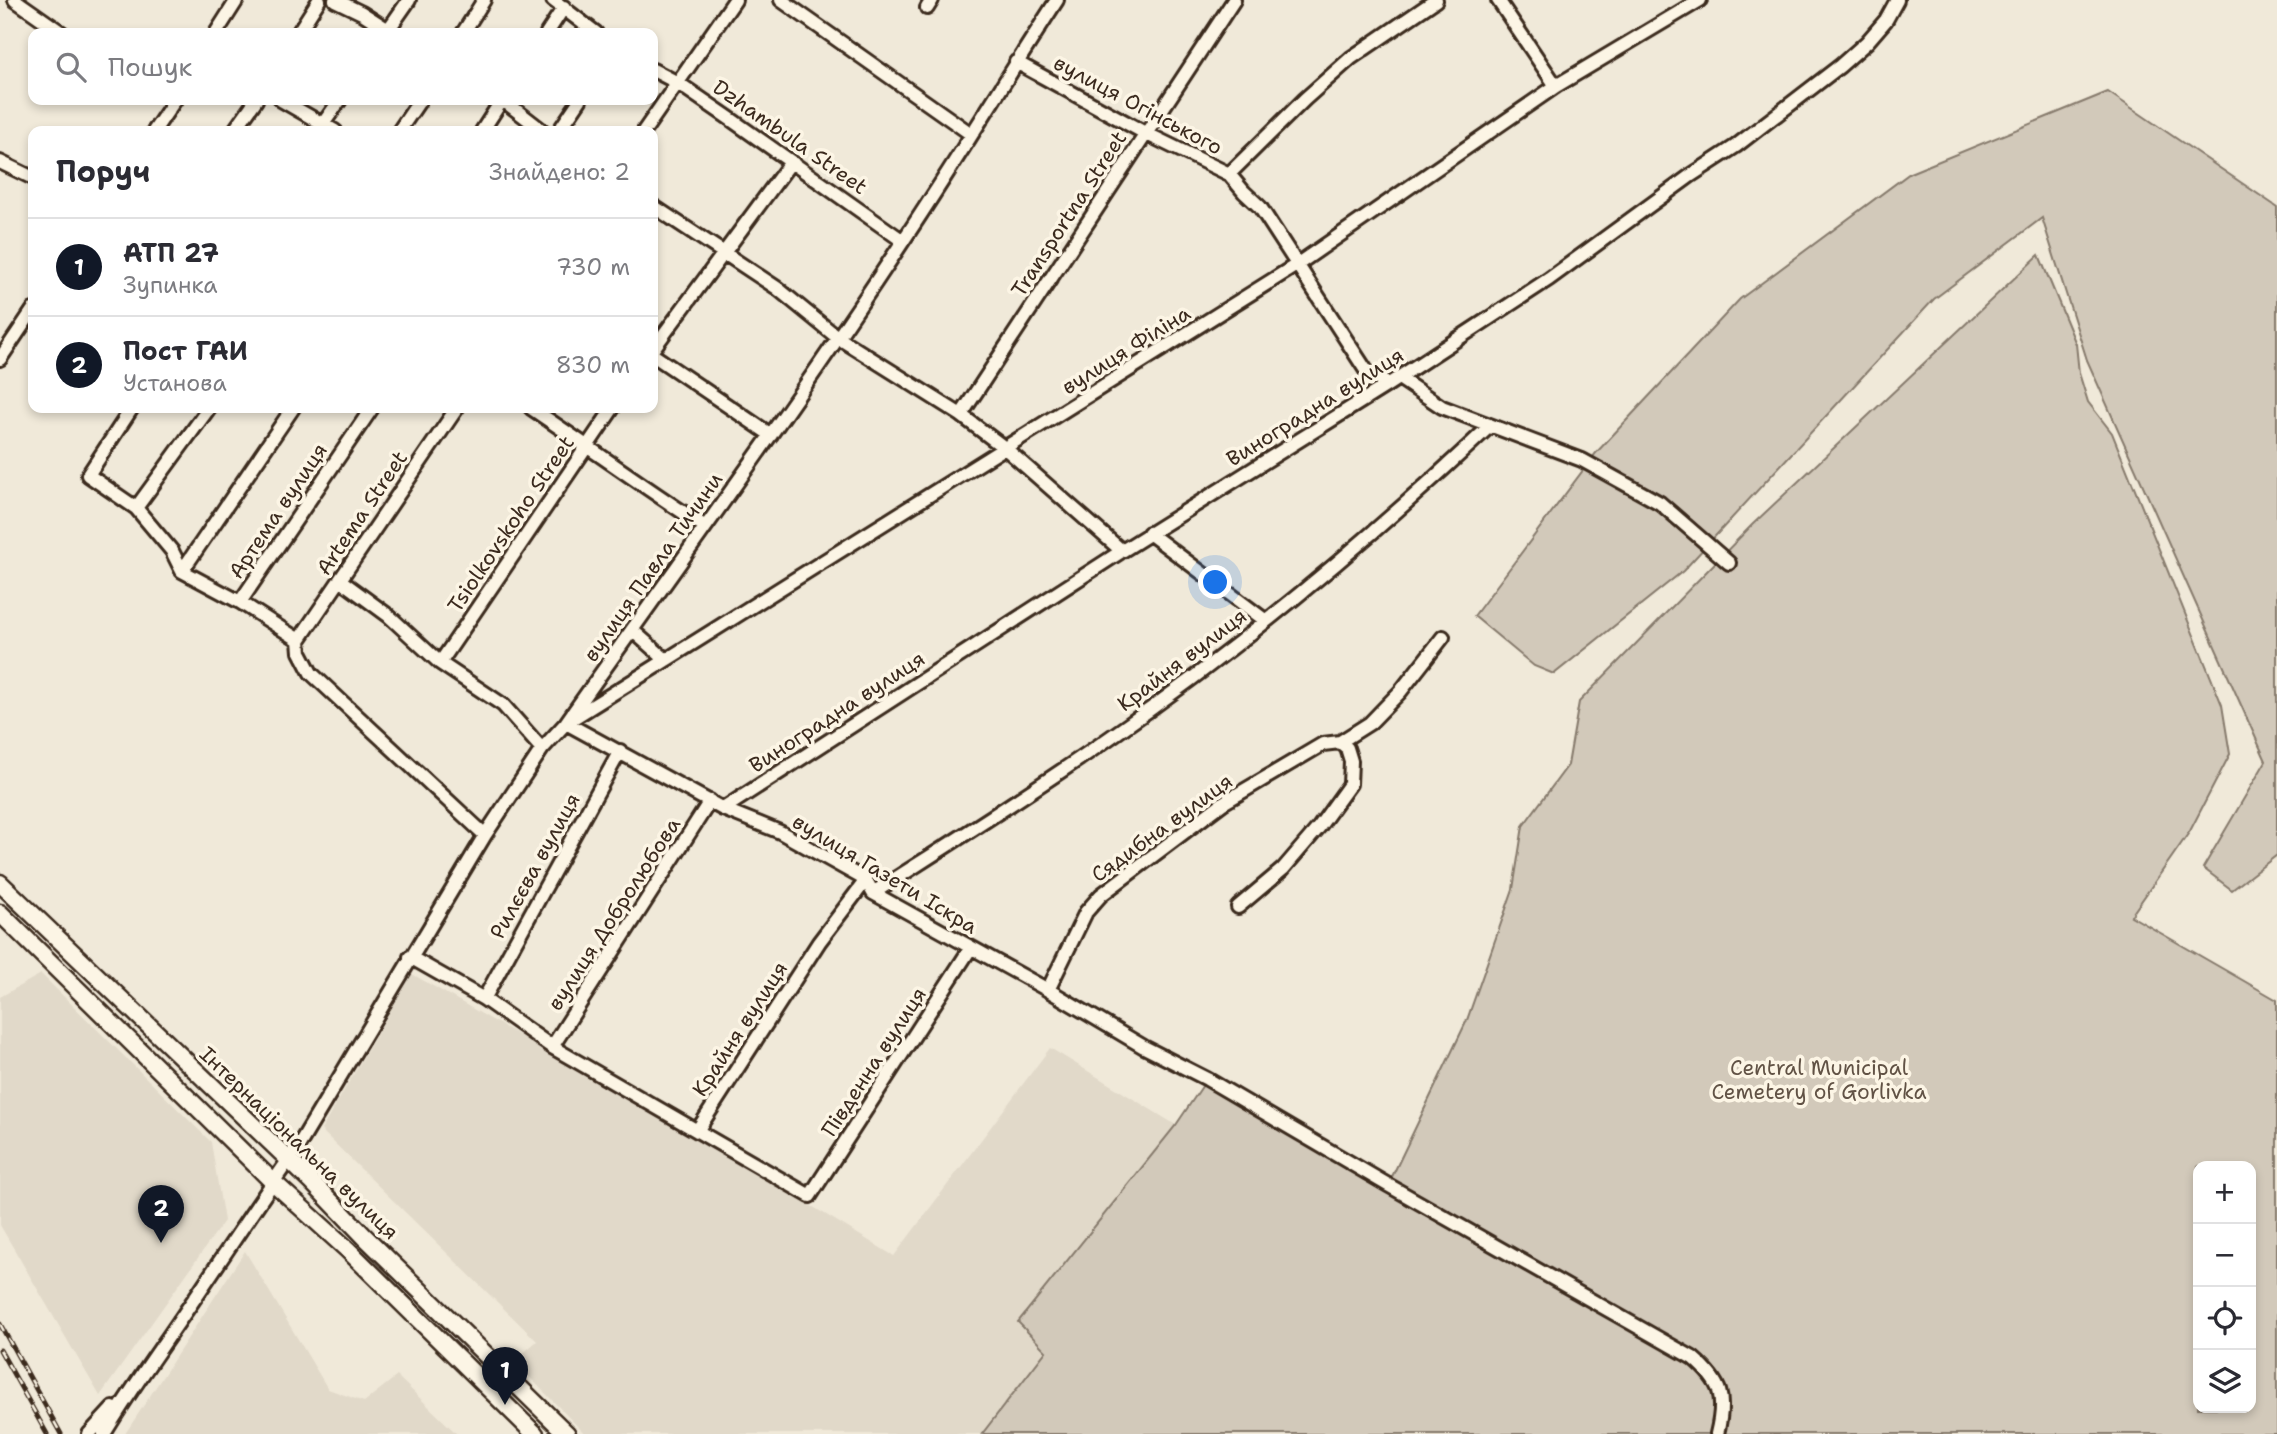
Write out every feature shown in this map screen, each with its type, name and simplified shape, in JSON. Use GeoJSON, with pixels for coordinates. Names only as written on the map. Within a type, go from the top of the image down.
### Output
{"type":"FeatureCollection","features":[{"type":"Feature","properties":{"kind":"main road","name":"Інтернаціональна вулиця"},"geometry":{"type":"LineString","coordinates":[[0,883],[567,1434]]}},
{"type":"Feature","properties":{"kind":"main road","name":"Інтернаціональна вулиця"},"geometry":{"type":"LineString","coordinates":[[0,913],[272,1181],[348,1250],[535,1434]]}},
{"type":"Feature","properties":{"kind":"street"},"geometry":{"type":"LineString","coordinates":[[15,0],[55,28]]}},
{"type":"Feature","properties":{"kind":"street"},"geometry":{"type":"LineString","coordinates":[[219,28],[237,0]]}},
{"type":"Feature","properties":{"kind":"street"},"geometry":{"type":"LineString","coordinates":[[301,28],[319,0]]}},
{"type":"Feature","properties":{"kind":"street"},"geometry":{"type":"LineString","coordinates":[[335,0],[362,13],[383,28]]}},
{"type":"Feature","properties":{"kind":"street"},"geometry":{"type":"LineString","coordinates":[[392,28],[410,0]]}},
{"type":"Feature","properties":{"kind":"street"},"geometry":{"type":"LineString","coordinates":[[466,28],[484,0]]}},
{"type":"Feature","properties":{"kind":"street"},"geometry":{"type":"LineString","coordinates":[[648,126],[735,0]]}},
{"type":"Feature","properties":{"kind":"street"},"geometry":{"type":"LineString","coordinates":[[781,0],[971,134]]}},
{"type":"Feature","properties":{"kind":"street","name":"вулиця Павла Тичини"},"geometry":{"type":"LineString","coordinates":[[130,1390],[288,1161],[485,835],[542,749],[566,723],[704,526],[771,436],[904,241],[1057,0]]}},
{"type":"Feature","properties":{"kind":"street","name":"Transportna Street"},"geometry":{"type":"LineString","coordinates":[[961,415],[1234,0]]}},
{"type":"Feature","properties":{"kind":"street"},"geometry":{"type":"LineString","coordinates":[[1229,174],[1351,58],[1436,0]]}},
{"type":"Feature","properties":{"kind":"street"},"geometry":{"type":"LineString","coordinates":[[1498,0],[1556,86]]}},
{"type":"Feature","properties":{"kind":"street","name":"вулиця Філіна"},"geometry":{"type":"LineString","coordinates":[[566,723],[1298,264],[1556,86],[1700,0]]}},
{"type":"Feature","properties":{"kind":"street","name":"Виноградна вулиця"},"geometry":{"type":"LineString","coordinates":[[723,808],[1149,533],[1394,381],[1549,279],[1690,176],[1747,138],[1840,66],[1867,42],[1886,20],[1897,0]]}},
{"type":"Feature","properties":{"kind":"street"},"geometry":{"type":"LineString","coordinates":[[549,28],[558,4],[589,28]]}},
{"type":"Feature","properties":{"kind":"street","name":"вулиця Огінського"},"geometry":{"type":"LineString","coordinates":[[1016,62],[1145,133],[1229,174],[1260,207],[1367,372],[1394,381],[1442,407],[1582,460],[1660,503],[1729,563]]}},
{"type":"Feature","properties":{"kind":"street","name":"Dzhambula Street"},"geometry":{"type":"LineString","coordinates":[[658,73],[678,83],[904,241]]}},
{"type":"Feature","properties":{"kind":"street"},"geometry":{"type":"LineString","coordinates":[[157,126],[172,105]]}},
{"type":"Feature","properties":{"kind":"street"},"geometry":{"type":"LineString","coordinates":[[238,126],[252,105]]}},
{"type":"Feature","properties":{"kind":"street"},"geometry":{"type":"LineString","coordinates":[[288,105],[319,126]]}},
{"type":"Feature","properties":{"kind":"street"},"geometry":{"type":"LineString","coordinates":[[321,126],[336,105]]}},
{"type":"Feature","properties":{"kind":"street"},"geometry":{"type":"LineString","coordinates":[[402,126],[417,105]]}},
{"type":"Feature","properties":{"kind":"street"},"geometry":{"type":"LineString","coordinates":[[485,126],[500,105]]}},
{"type":"Feature","properties":{"kind":"street"},"geometry":{"type":"LineString","coordinates":[[509,105],[537,126]]}},
{"type":"Feature","properties":{"kind":"street"},"geometry":{"type":"LineString","coordinates":[[562,126],[577,105]]}},
{"type":"Feature","properties":{"kind":"street"},"geometry":{"type":"LineString","coordinates":[[0,162],[28,176]]}},
{"type":"Feature","properties":{"kind":"street"},"geometry":{"type":"LineString","coordinates":[[658,342],[790,162]]}},
{"type":"Feature","properties":{"kind":"street"},"geometry":{"type":"LineString","coordinates":[[658,209],[777,288],[838,337],[961,415],[1006,449],[1122,551]]}},
{"type":"Feature","properties":{"kind":"street"},"geometry":{"type":"LineString","coordinates":[[0,359],[28,317]]}},
{"type":"Feature","properties":{"kind":"street"},"geometry":{"type":"LineString","coordinates":[[658,358],[771,436]]}},
{"type":"Feature","properties":{"kind":"street"},"geometry":{"type":"LineString","coordinates":[[129,413],[88,475],[136,508],[173,551],[182,571],[240,602],[299,640],[300,652],[311,673],[485,835]]}},
{"type":"Feature","properties":{"kind":"street"},"geometry":{"type":"LineString","coordinates":[[136,508],[205,413]]}},
{"type":"Feature","properties":{"kind":"street"},"geometry":{"type":"LineString","coordinates":[[182,571],[290,413]]}},
{"type":"Feature","properties":{"kind":"street","name":"Артема вулиця"},"geometry":{"type":"LineString","coordinates":[[240,602],[369,413]]}},
{"type":"Feature","properties":{"kind":"street","name":"Artema Street"},"geometry":{"type":"LineString","coordinates":[[299,640],[454,413]]}},
{"type":"Feature","properties":{"kind":"street"},"geometry":{"type":"LineString","coordinates":[[538,413],[704,526]]}},
{"type":"Feature","properties":{"kind":"street","name":"Tsiolkovskoho Street"},"geometry":{"type":"LineString","coordinates":[[440,663],[611,413]]}},
{"type":"Feature","properties":{"kind":"street","name":"Крайня вулиця"},"geometry":{"type":"LineString","coordinates":[[873,893],[1110,738],[1266,621],[1420,492],[1490,426]]}},
{"type":"Feature","properties":{"kind":"street"},"geometry":{"type":"LineString","coordinates":[[1149,533],[1266,621]]}},
{"type":"Feature","properties":{"kind":"street"},"geometry":{"type":"LineString","coordinates":[[340,579],[389,616],[440,663],[503,705],[542,749]]}},
{"type":"Feature","properties":{"kind":"street"},"geometry":{"type":"LineString","coordinates":[[632,629],[666,660]]}},
{"type":"Feature","properties":{"kind":"street","name":"Сядибна вулиця"},"geometry":{"type":"LineString","coordinates":[[1048,990],[1086,912],[1101,895],[1223,803],[1323,744],[1340,742],[1370,723],[1393,700],[1443,637]]}},
{"type":"Feature","properties":{"kind":"street","name":"вулиця Газети Іскра"},"geometry":{"type":"LineString","coordinates":[[566,723],[723,808],[780,832],[866,880],[873,893],[1048,990],[1144,1047],[1207,1079],[1693,1358],[1707,1370],[1718,1385],[1722,1399],[1717,1434]]}},
{"type":"Feature","properties":{"kind":"street"},"geometry":{"type":"LineString","coordinates":[[1238,907],[1283,869],[1319,827],[1350,784],[1351,761],[1347,748],[1340,742]]}},
{"type":"Feature","properties":{"kind":"street","name":"Рилєєва вулиця"},"geometry":{"type":"LineString","coordinates":[[484,999],[620,751]]}},
{"type":"Feature","properties":{"kind":"street","name":"вулиця Добролюбова"},"geometry":{"type":"LineString","coordinates":[[552,1047],[710,801]]}},
{"type":"Feature","properties":{"kind":"street","name":"Крайня вулиця"},"geometry":{"type":"LineString","coordinates":[[697,1131],[819,942],[866,880]]}},
{"type":"Feature","properties":{"kind":"street","name":"Південна вулиця"},"geometry":{"type":"LineString","coordinates":[[697,1131],[810,1196],[970,949]]}},
{"type":"Feature","properties":{"kind":"street"},"geometry":{"type":"LineString","coordinates":[[410,957],[484,999],[552,1047],[697,1131]]}},
{"type":"Feature","properties":{"kind":"street"},"geometry":{"type":"LineString","coordinates":[[89,1434],[130,1390]]}},
{"type":"Feature","properties":{"kind":"street"},"geometry":{"type":"LineString","coordinates":[[104,1434],[130,1390]]}},
{"type":"Feature","properties":{"kind":"shaded area"},"geometry":{"type":"Polygon","coordinates":[[[41,974],[211,1142],[224,1221],[100,1396],[0,1225],[0,997],[41,974]]]}},
{"type":"Feature","properties":{"kind":"shaded area"},"geometry":{"type":"Polygon","coordinates":[[[412,974],[726,1154],[894,1256],[1050,1048],[1176,1125],[1018,1321],[1046,1350],[982,1434],[585,1434],[514,1361],[537,1341],[321,1130],[412,974]]]}},
{"type":"Feature","properties":{"kind":"shaded area"},"geometry":{"type":"Polygon","coordinates":[[[245,1251],[328,1389],[364,1402],[397,1376],[457,1434],[125,1434],[245,1251]]]}},
{"type":"Feature","properties":{"kind":"green space"},"geometry":{"type":"Polygon","coordinates":[[[2108,92],[2277,207],[2277,855],[2232,890],[2203,868],[2266,761],[2087,360],[2042,218],[1934,299],[1683,571],[1554,674],[1534,666],[1474,616],[1596,453],[1740,299],[1910,173],[2108,92]]]}},
{"type":"Feature","properties":{"kind":"green space","name":"Central Municipal Cemetery of Gorlivka"},"geometry":{"type":"Polygon","coordinates":[[[2039,255],[2076,344],[2079,373],[2088,402],[2112,433],[2222,705],[2230,754],[2190,831],[2131,916],[2277,1000],[2277,1434],[982,1434],[1046,1351],[1018,1322],[1176,1125],[1207,1079],[1388,1185],[1467,1020],[1513,889],[1523,826],[1568,765],[1579,702],[1752,525],[2039,255]]]}},
{"type":"Feature","properties":{"kind":"railway"},"geometry":{"type":"LineString","coordinates":[[0,1324],[61,1434]]}},
{"type":"Feature","properties":{"kind":"railway"},"geometry":{"type":"LineString","coordinates":[[0,1350],[47,1434]]}},
{"type":"Feature","properties":{"kind":"place","name":"Пост ГАИ"},"geometry":{"type":"Point","coordinates":[161,1243]}},
{"type":"Feature","properties":{"kind":"place","name":"АТП 27"},"geometry":{"type":"Point","coordinates":[505,1405]}}]}
